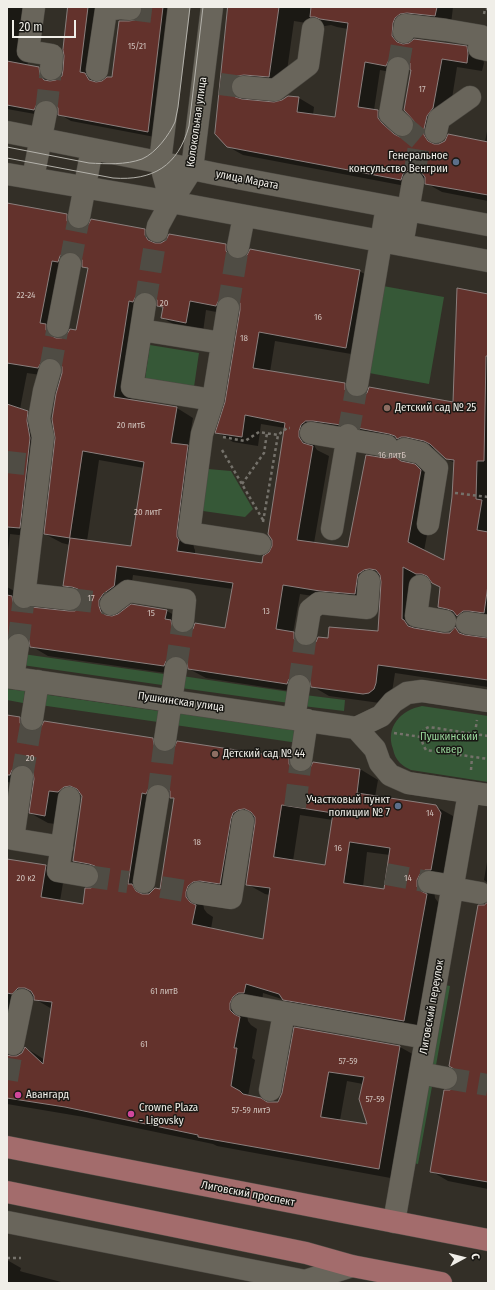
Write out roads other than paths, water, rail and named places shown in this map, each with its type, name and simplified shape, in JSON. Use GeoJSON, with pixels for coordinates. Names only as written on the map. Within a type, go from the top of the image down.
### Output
{"type":"FeatureCollection","features":[{"type":"Feature","properties":{"kind":"main road","name":"Лиговский проспект"},"geometry":{"type":"LineString","coordinates":[[7,1147],[488,1240]]}},
{"type":"Feature","properties":{"kind":"main road"},"geometry":{"type":"LineString","coordinates":[[7,1192],[306,1253],[365,1273],[441,1283]]}},
{"type":"Feature","properties":{"kind":"street"},"geometry":{"type":"LineString","coordinates":[[34,7],[28,51],[52,55],[51,69]]}},
{"type":"Feature","properties":{"kind":"street","name":"Колокольная улица"},"geometry":{"type":"LineString","coordinates":[[157,231],[158,226],[171,202],[192,169],[211,83],[212,7]]}},
{"type":"Feature","properties":{"kind":"street"},"geometry":{"type":"LineString","coordinates":[[97,70],[106,10],[120,8],[130,9]]}},
{"type":"Feature","properties":{"kind":"street"},"geometry":{"type":"LineString","coordinates":[[171,202],[160,162],[173,12]]}},
{"type":"Feature","properties":{"kind":"street"},"geometry":{"type":"LineString","coordinates":[[404,32],[404,25],[481,36],[478,48],[488,50]]}},
{"type":"Feature","properties":{"kind":"street"},"geometry":{"type":"LineString","coordinates":[[243,87],[276,90],[308,65],[313,29]]}},
{"type":"Feature","properties":{"kind":"street"},"geometry":{"type":"LineString","coordinates":[[398,68],[390,114],[402,125]]}},
{"type":"Feature","properties":{"kind":"street"},"geometry":{"type":"LineString","coordinates":[[436,132],[439,119],[470,98]]}},
{"type":"Feature","properties":{"kind":"street"},"geometry":{"type":"LineString","coordinates":[[33,178],[46,112]]}},
{"type":"Feature","properties":{"kind":"street","name":"улица Марата"},"geometry":{"type":"LineString","coordinates":[[7,132],[216,174],[488,224]]}},
{"type":"Feature","properties":{"kind":"street"},"geometry":{"type":"LineString","coordinates":[[79,216],[92,149]]}},
{"type":"Feature","properties":{"kind":"street"},"geometry":{"type":"LineString","coordinates":[[7,174],[171,202],[488,261]]}},
{"type":"Feature","properties":{"kind":"street"},"geometry":{"type":"LineString","coordinates":[[409,247],[420,183]]}},
{"type":"Feature","properties":{"kind":"street"},"geometry":{"type":"LineString","coordinates":[[357,385],[387,206]]}},
{"type":"Feature","properties":{"kind":"street"},"geometry":{"type":"LineString","coordinates":[[238,247],[244,216]]}},
{"type":"Feature","properties":{"kind":"street"},"geometry":{"type":"LineString","coordinates":[[58,326],[70,264]]}},
{"type":"Feature","properties":{"kind":"street"},"geometry":{"type":"LineString","coordinates":[[145,304],[132,387],[213,400]]}},
{"type":"Feature","properties":{"kind":"street"},"geometry":{"type":"LineString","coordinates":[[228,308],[208,435],[189,533],[260,544]]}},
{"type":"Feature","properties":{"kind":"street"},"geometry":{"type":"LineString","coordinates":[[141,330],[222,343]]}},
{"type":"Feature","properties":{"kind":"street"},"geometry":{"type":"LineString","coordinates":[[50,370],[44,391],[39,419],[43,436],[32,465],[25,596],[70,599]]}},
{"type":"Feature","properties":{"kind":"street"},"geometry":{"type":"LineString","coordinates":[[301,431],[348,437],[421,453],[437,468],[428,524]]}},
{"type":"Feature","properties":{"kind":"street"},"geometry":{"type":"LineString","coordinates":[[332,529],[348,437]]}},
{"type":"Feature","properties":{"kind":"street"},"geometry":{"type":"LineString","coordinates":[[306,634],[310,610],[319,603],[367,608],[369,581]]}},
{"type":"Feature","properties":{"kind":"street"},"geometry":{"type":"LineString","coordinates":[[420,586],[416,616],[445,621]]}},
{"type":"Feature","properties":{"kind":"street"},"geometry":{"type":"LineString","coordinates":[[112,604],[128,591],[185,600],[183,621]]}},
{"type":"Feature","properties":{"kind":"street"},"geometry":{"type":"LineString","coordinates":[[10,677],[18,645]]}},
{"type":"Feature","properties":{"kind":"street"},"geometry":{"type":"LineString","coordinates":[[166,740],[176,668]]}},
{"type":"Feature","properties":{"kind":"street","name":"Пушкинская улица"},"geometry":{"type":"LineString","coordinates":[[10,677],[356,728]]}},
{"type":"Feature","properties":{"kind":"street"},"geometry":{"type":"LineString","coordinates":[[32,719],[38,681]]}},
{"type":"Feature","properties":{"kind":"street"},"geometry":{"type":"LineString","coordinates":[[299,686],[301,760]]}},
{"type":"Feature","properties":{"kind":"street"},"geometry":{"type":"LineString","coordinates":[[375,749],[386,724],[393,702],[407,693],[422,691],[488,701]]}},
{"type":"Feature","properties":{"kind":"street"},"geometry":{"type":"LineString","coordinates":[[356,728],[386,724]]}},
{"type":"Feature","properties":{"kind":"street"},"geometry":{"type":"LineString","coordinates":[[356,728],[375,749],[380,763],[390,775],[408,783],[479,794]]}},
{"type":"Feature","properties":{"kind":"street"},"geometry":{"type":"LineString","coordinates":[[22,777],[13,839],[62,847]]}},
{"type":"Feature","properties":{"kind":"street","name":"Лиговский переулок"},"geometry":{"type":"LineString","coordinates":[[394,1222],[452,887],[479,794]]}},
{"type":"Feature","properties":{"kind":"street"},"geometry":{"type":"LineString","coordinates":[[144,884],[158,796]]}},
{"type":"Feature","properties":{"kind":"street"},"geometry":{"type":"LineString","coordinates":[[69,798],[58,871],[87,876]]}},
{"type":"Feature","properties":{"kind":"street"},"geometry":{"type":"LineString","coordinates":[[198,893],[231,898],[243,821]]}},
{"type":"Feature","properties":{"kind":"street"},"geometry":{"type":"LineString","coordinates":[[429,882],[480,893]]}},
{"type":"Feature","properties":{"kind":"street"},"geometry":{"type":"LineString","coordinates":[[14,1044],[22,1000]]}},
{"type":"Feature","properties":{"kind":"street"},"geometry":{"type":"LineString","coordinates":[[242,1005],[426,1038]]}},
{"type":"Feature","properties":{"kind":"street"},"geometry":{"type":"LineString","coordinates":[[270,1090],[284,1013]]}},
{"type":"Feature","properties":{"kind":"street"},"geometry":{"type":"LineString","coordinates":[[420,1073],[446,1078]]}},
{"type":"Feature","properties":{"kind":"street"},"geometry":{"type":"LineString","coordinates":[[7,1222],[305,1281],[365,1273]]}},
{"type":"Feature","properties":{"kind":"tunnel"},"geometry":{"type":"LineString","coordinates":[[130,9],[162,13]]}},
{"type":"Feature","properties":{"kind":"tunnel"},"geometry":{"type":"LineString","coordinates":[[398,68],[404,32]]}},
{"type":"Feature","properties":{"kind":"tunnel"},"geometry":{"type":"LineString","coordinates":[[46,112],[51,69]]}},
{"type":"Feature","properties":{"kind":"tunnel"},"geometry":{"type":"LineString","coordinates":[[220,84],[243,87]]}},
{"type":"Feature","properties":{"kind":"tunnel"},"geometry":{"type":"LineString","coordinates":[[402,125],[420,140],[413,182]]}},
{"type":"Feature","properties":{"kind":"tunnel"},"geometry":{"type":"LineString","coordinates":[[70,264],[79,217]]}},
{"type":"Feature","properties":{"kind":"tunnel"},"geometry":{"type":"LineString","coordinates":[[145,304],[157,231]]}},
{"type":"Feature","properties":{"kind":"tunnel"},"geometry":{"type":"LineString","coordinates":[[228,308],[238,247]]}},
{"type":"Feature","properties":{"kind":"tunnel"},"geometry":{"type":"LineString","coordinates":[[50,370],[58,326]]}},
{"type":"Feature","properties":{"kind":"tunnel"},"geometry":{"type":"LineString","coordinates":[[348,435],[357,385]]}},
{"type":"Feature","properties":{"kind":"tunnel"},"geometry":{"type":"LineString","coordinates":[[7,462],[25,464]]}},
{"type":"Feature","properties":{"kind":"tunnel"},"geometry":{"type":"LineString","coordinates":[[18,645],[24,597]]}},
{"type":"Feature","properties":{"kind":"tunnel"},"geometry":{"type":"LineString","coordinates":[[70,599],[111,604]]}},
{"type":"Feature","properties":{"kind":"tunnel"},"geometry":{"type":"LineString","coordinates":[[176,668],[183,621]]}},
{"type":"Feature","properties":{"kind":"tunnel"},"geometry":{"type":"LineString","coordinates":[[299,686],[306,634]]}},
{"type":"Feature","properties":{"kind":"tunnel"},"geometry":{"type":"LineString","coordinates":[[22,777],[32,719]]}},
{"type":"Feature","properties":{"kind":"tunnel"},"geometry":{"type":"LineString","coordinates":[[158,796],[165,740]]}},
{"type":"Feature","properties":{"kind":"tunnel"},"geometry":{"type":"LineString","coordinates":[[295,807],[301,760]]}},
{"type":"Feature","properties":{"kind":"tunnel"},"geometry":{"type":"LineString","coordinates":[[386,874],[429,882]]}},
{"type":"Feature","properties":{"kind":"tunnel"},"geometry":{"type":"LineString","coordinates":[[87,876],[128,882]]}},
{"type":"Feature","properties":{"kind":"tunnel"},"geometry":{"type":"LineString","coordinates":[[161,887],[198,893]]}},
{"type":"Feature","properties":{"kind":"tunnel"},"geometry":{"type":"LineString","coordinates":[[7,1080],[13,1044]]}},
{"type":"Feature","properties":{"kind":"tunnel"},"geometry":{"type":"LineString","coordinates":[[446,1078],[488,1085]]}},
{"type":"Feature","properties":{"kind":"tram line"},"geometry":{"type":"LineString","coordinates":[[7,147],[89,163],[102,164],[116,164],[136,161],[152,153],[166,138],[175,122],[190,7]]}},
{"type":"Feature","properties":{"kind":"tram line"},"geometry":{"type":"LineString","coordinates":[[7,158],[113,178],[140,177],[162,168],[171,161],[178,151],[189,126],[203,7]]}},
{"type":"Feature","properties":{"kind":"place","name":"Генеральное консульство Венгрии"},"geometry":{"type":"Point","coordinates":[456,162]}},
{"type":"Feature","properties":{"kind":"place","name":"Детский сад № 25"},"geometry":{"type":"Point","coordinates":[387,408]}},
{"type":"Feature","properties":{"kind":"place","name":"Детский сад № 44"},"geometry":{"type":"Point","coordinates":[215,754]}},
{"type":"Feature","properties":{"kind":"place","name":"Участковый пункт полиции № 7"},"geometry":{"type":"Point","coordinates":[398,806]}},
{"type":"Feature","properties":{"kind":"place","name":"Авангард"},"geometry":{"type":"Point","coordinates":[18,1095]}},
{"type":"Feature","properties":{"kind":"place","name":"Crowne Plaza - Ligovsky"},"geometry":{"type":"Point","coordinates":[131,1114]}},
{"type":"Feature","properties":{"kind":"park label","name":"Пушкинский сквер"},"geometry":{"type":"Point","coordinates":[449,743]}}]}
